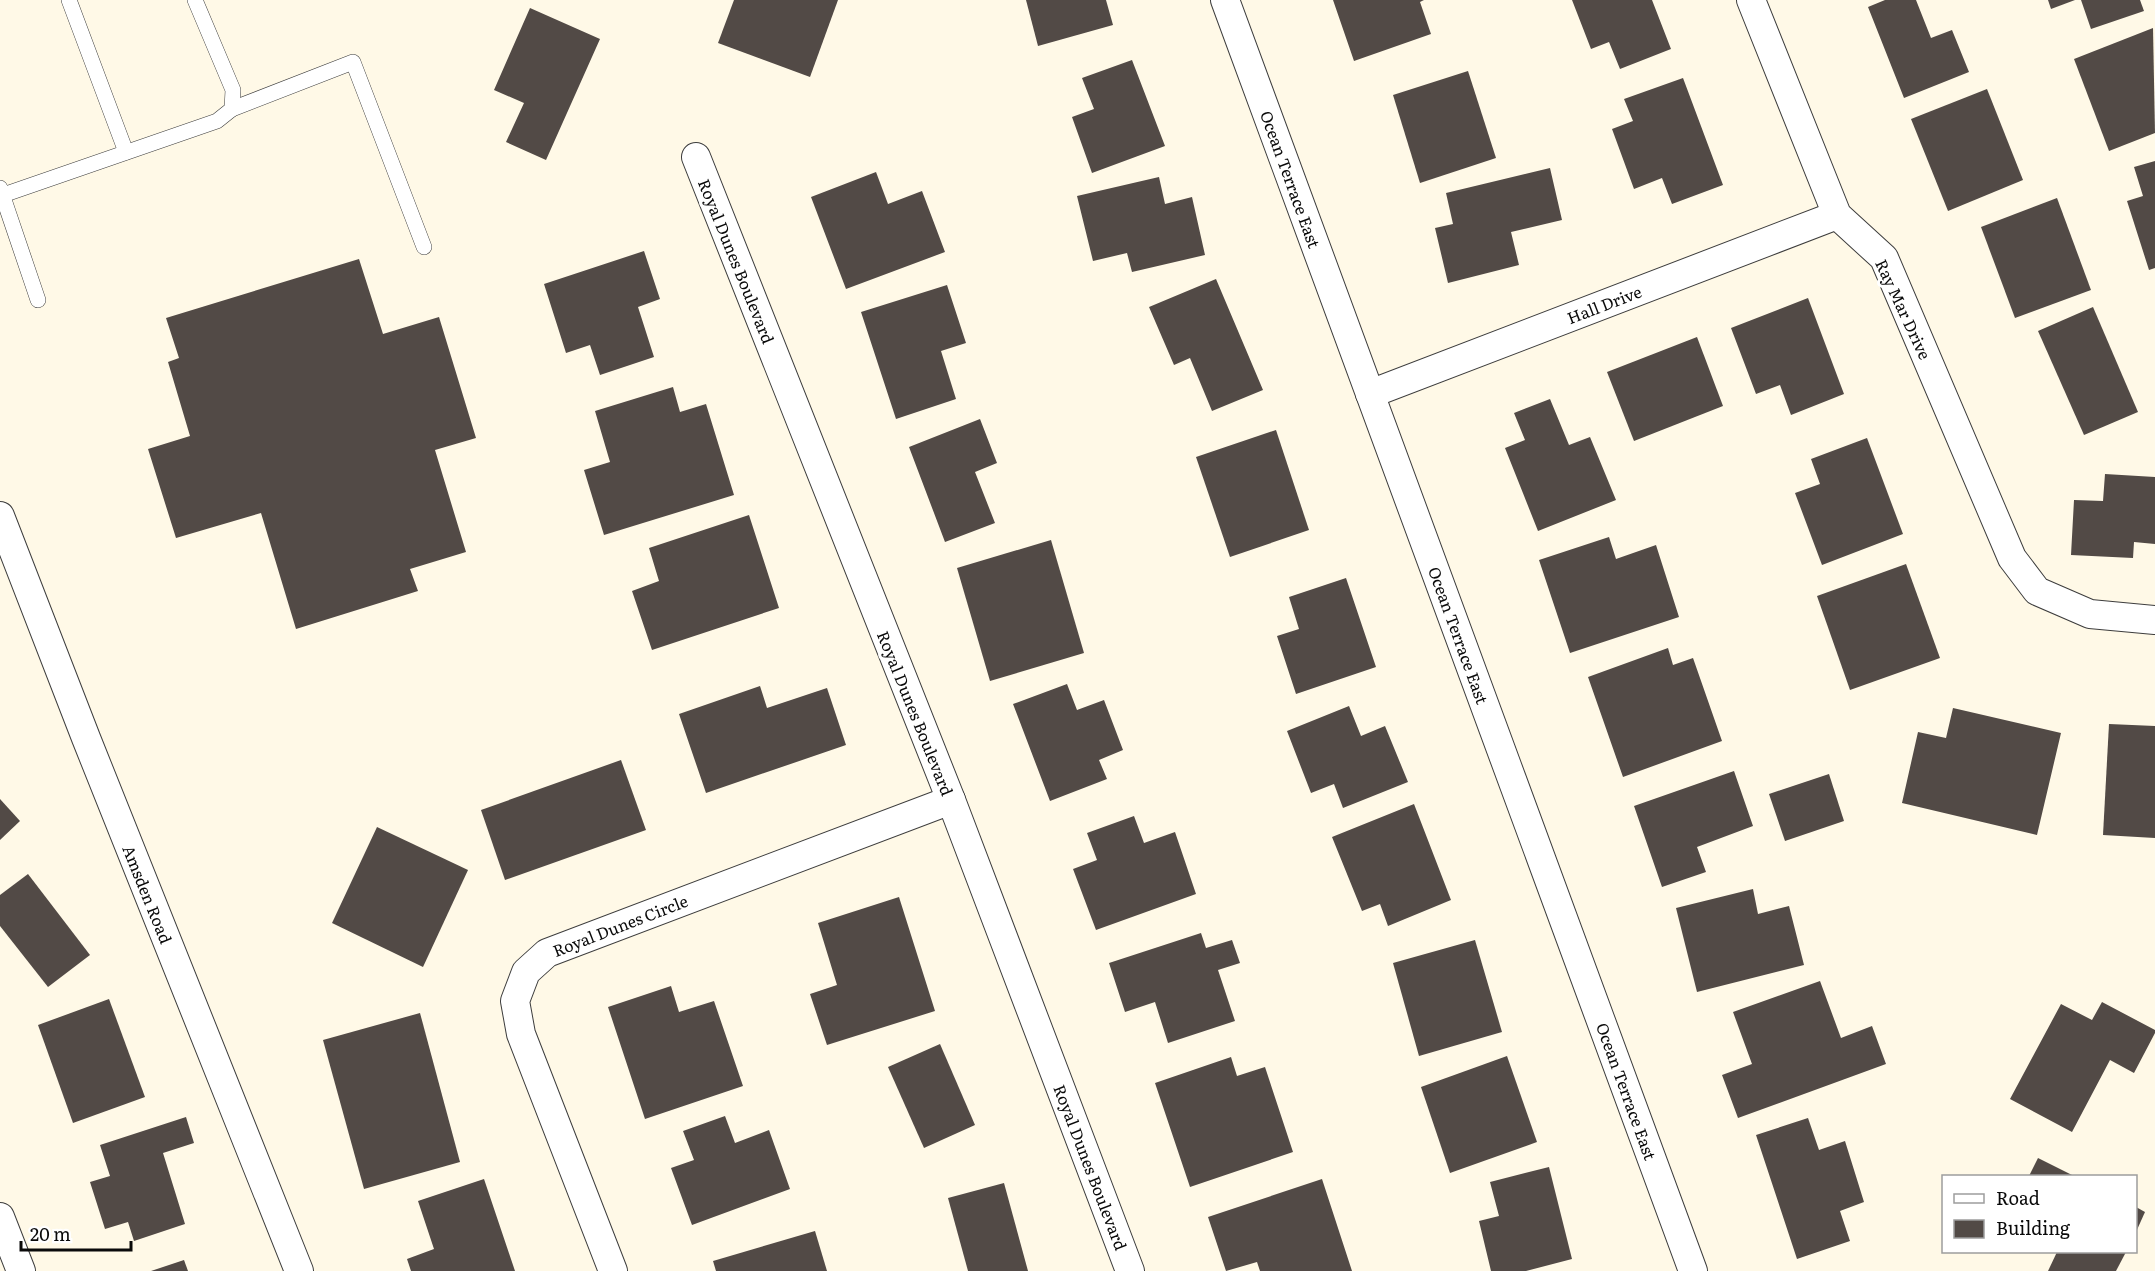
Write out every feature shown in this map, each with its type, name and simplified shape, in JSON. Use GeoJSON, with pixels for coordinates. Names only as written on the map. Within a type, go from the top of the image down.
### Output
{"type":"FeatureCollection","features":[{"type":"Feature","properties":{"kind":"street","name":"Ocean Terrace East"},"geometry":{"type":"LineString","coordinates":[[1225,0],[1693,1271]]}},
{"type":"Feature","properties":{"kind":"street","name":"Ray Mar Drive"},"geometry":{"type":"LineString","coordinates":[[1751,0],[1838,214],[1884,258],[2012,558],[2037,591],[2090,614],[2155,620]]}},
{"type":"Feature","properties":{"kind":"street","name":"Royal Dunes Boulevard"},"geometry":{"type":"LineString","coordinates":[[696,157],[951,800],[1130,1271]]}},
{"type":"Feature","properties":{"kind":"street","name":"Hall Drive"},"geometry":{"type":"LineString","coordinates":[[1370,394],[1838,214]]}},
{"type":"Feature","properties":{"kind":"street","name":"Amsden Road"},"geometry":{"type":"LineString","coordinates":[[0,516],[299,1271]]}},
{"type":"Feature","properties":{"kind":"street","name":"Royal Dunes Circle"},"geometry":{"type":"LineString","coordinates":[[614,1271],[521,1034],[515,1001],[526,972],[547,953],[951,800]]}},
{"type":"Feature","properties":{"kind":"street"},"geometry":{"type":"LineString","coordinates":[[0,1217],[21,1271]]}},
{"type":"Feature","properties":{"kind":"lane"},"geometry":{"type":"LineString","coordinates":[[69,0],[126,152]]}},
{"type":"Feature","properties":{"kind":"lane"},"geometry":{"type":"LineString","coordinates":[[195,0],[233,90],[232,109]]}},
{"type":"Feature","properties":{"kind":"lane"},"geometry":{"type":"LineString","coordinates":[[38,300],[1,191],[217,121],[232,109],[353,62],[424,247]]}},
{"type":"Feature","properties":{"kind":"building"},"geometry":{"type":"Polygon","coordinates":[[[734,0],[838,0],[810,77],[718,43],[734,0]]]}},
{"type":"Feature","properties":{"kind":"building"},"geometry":{"type":"Polygon","coordinates":[[[1026,0],[1106,0],[1113,25],[1038,46],[1026,0]]]}},
{"type":"Feature","properties":{"kind":"building"},"geometry":{"type":"Polygon","coordinates":[[[1333,0],[1424,0],[1420,2],[1431,34],[1354,61],[1333,0]]]}},
{"type":"Feature","properties":{"kind":"building"},"geometry":{"type":"Polygon","coordinates":[[[1572,0],[1652,0],[1671,49],[1620,69],[1609,42],[1591,49],[1572,0]]]}},
{"type":"Feature","properties":{"kind":"building"},"geometry":{"type":"Polygon","coordinates":[[[1885,0],[1916,0],[1931,38],[1952,30],[1969,72],[1904,98],[1868,7],[1885,0]]]}},
{"type":"Feature","properties":{"kind":"building"},"geometry":{"type":"Polygon","coordinates":[[[2048,0],[2075,0],[2051,9],[2048,0]]]}},
{"type":"Feature","properties":{"kind":"building"},"geometry":{"type":"Polygon","coordinates":[[[2081,0],[2140,0],[2144,11],[2091,29],[2081,0]]]}},
{"type":"Feature","properties":{"kind":"building"},"geometry":{"type":"Polygon","coordinates":[[[530,8],[600,39],[546,160],[506,142],[524,103],[494,90],[530,8]]]}},
{"type":"Feature","properties":{"kind":"building"},"geometry":{"type":"Polygon","coordinates":[[[2153,28],[2155,133],[2109,151],[2074,59],[2153,28]]]}},
{"type":"Feature","properties":{"kind":"building"},"geometry":{"type":"Polygon","coordinates":[[[1132,60],[1165,146],[1092,173],[1072,117],[1094,109],[1082,78],[1132,60]]]}},
{"type":"Feature","properties":{"kind":"building"},"geometry":{"type":"Polygon","coordinates":[[[1468,71],[1496,158],[1420,183],[1393,95],[1468,71]]]}},
{"type":"Feature","properties":{"kind":"building"},"geometry":{"type":"Polygon","coordinates":[[[1683,78],[1723,185],[1672,204],[1662,178],[1634,189],[1612,129],[1633,121],[1624,99],[1683,78]]]}},
{"type":"Feature","properties":{"kind":"building"},"geometry":{"type":"Polygon","coordinates":[[[1987,89],[2023,180],[1948,211],[1911,119],[1987,89]]]}},
{"type":"Feature","properties":{"kind":"building"},"geometry":{"type":"Polygon","coordinates":[[[2155,161],[2155,268],[2149,270],[2127,201],[2143,196],[2134,167],[2155,161]]]}},
{"type":"Feature","properties":{"kind":"building"},"geometry":{"type":"Polygon","coordinates":[[[1550,168],[1562,220],[1511,232],[1519,265],[1448,283],[1435,228],[1453,224],[1446,193],[1550,168]]]}},
{"type":"Feature","properties":{"kind":"building"},"geometry":{"type":"Polygon","coordinates":[[[876,172],[888,204],[922,191],[945,252],[846,289],[811,197],[876,172]]]}},
{"type":"Feature","properties":{"kind":"building"},"geometry":{"type":"Polygon","coordinates":[[[1159,177],[1165,204],[1192,197],[1205,255],[1132,272],[1127,253],[1093,261],[1077,196],[1159,177]]]}},
{"type":"Feature","properties":{"kind":"building"},"geometry":{"type":"Polygon","coordinates":[[[2057,198],[2091,290],[2015,318],[1981,227],[2057,198]]]}},
{"type":"Feature","properties":{"kind":"building"},"geometry":{"type":"Polygon","coordinates":[[[644,251],[660,299],[638,307],[654,357],[600,375],[590,345],[566,353],[544,284],[644,251]]]}},
{"type":"Feature","properties":{"kind":"building"},"geometry":{"type":"Polygon","coordinates":[[[359,259],[383,334],[439,317],[476,438],[435,450],[466,552],[410,569],[418,591],[296,629],[261,513],[176,538],[148,449],[190,436],[168,362],[179,358],[166,318],[359,259]]]}},
{"type":"Feature","properties":{"kind":"building"},"geometry":{"type":"Polygon","coordinates":[[[1216,279],[1263,390],[1212,411],[1190,358],[1174,365],[1149,307],[1216,279]]]}},
{"type":"Feature","properties":{"kind":"building"},"geometry":{"type":"Polygon","coordinates":[[[947,285],[966,343],[941,351],[956,399],[896,419],[861,312],[947,285]]]}},
{"type":"Feature","properties":{"kind":"building"},"geometry":{"type":"Polygon","coordinates":[[[1808,298],[1844,394],[1791,415],[1780,385],[1756,394],[1731,328],[1808,298]]]}},
{"type":"Feature","properties":{"kind":"building"},"geometry":{"type":"Polygon","coordinates":[[[2093,307],[2138,412],[2084,435],[2038,331],[2093,307]]]}},
{"type":"Feature","properties":{"kind":"building"},"geometry":{"type":"Polygon","coordinates":[[[1697,337],[1723,406],[1634,441],[1607,372],[1697,337]]]}},
{"type":"Feature","properties":{"kind":"building"},"geometry":{"type":"Polygon","coordinates":[[[673,387],[680,412],[706,404],[734,495],[604,535],[584,470],[610,462],[595,411],[673,387]]]}},
{"type":"Feature","properties":{"kind":"building"},"geometry":{"type":"Polygon","coordinates":[[[1550,399],[1569,445],[1590,437],[1616,500],[1538,531],[1505,448],[1525,440],[1514,413],[1550,399]]]}},
{"type":"Feature","properties":{"kind":"building"},"geometry":{"type":"Polygon","coordinates":[[[980,419],[997,463],[975,472],[995,523],[945,542],[909,447],[980,419]]]}},
{"type":"Feature","properties":{"kind":"building"},"geometry":{"type":"Polygon","coordinates":[[[1276,430],[1309,530],[1230,557],[1196,457],[1276,430]]]}},
{"type":"Feature","properties":{"kind":"building"},"geometry":{"type":"Polygon","coordinates":[[[1867,438],[1903,534],[1822,565],[1795,493],[1820,484],[1811,459],[1867,438]]]}},
{"type":"Feature","properties":{"kind":"building"},"geometry":{"type":"Polygon","coordinates":[[[2105,474],[2155,477],[2155,544],[2134,542],[2133,558],[2071,555],[2074,500],[2103,501],[2105,474]]]}},
{"type":"Feature","properties":{"kind":"building"},"geometry":{"type":"Polygon","coordinates":[[[749,515],[779,608],[652,650],[632,591],[659,581],[649,548],[749,515]]]}},
{"type":"Feature","properties":{"kind":"building"},"geometry":{"type":"Polygon","coordinates":[[[1609,537],[1616,559],[1656,545],[1679,617],[1570,653],[1539,560],[1609,537]]]}},
{"type":"Feature","properties":{"kind":"building"},"geometry":{"type":"Polygon","coordinates":[[[1051,540],[1084,653],[990,681],[957,568],[1051,540]]]}},
{"type":"Feature","properties":{"kind":"building"},"geometry":{"type":"Polygon","coordinates":[[[1906,564],[1940,658],[1850,690],[1817,596],[1906,564]]]}},
{"type":"Feature","properties":{"kind":"building"},"geometry":{"type":"Polygon","coordinates":[[[1346,578],[1376,667],[1296,694],[1277,636],[1299,629],[1289,597],[1346,578]]]}},
{"type":"Feature","properties":{"kind":"building"},"geometry":{"type":"Polygon","coordinates":[[[1668,648],[1673,665],[1693,658],[1722,741],[1623,777],[1588,677],[1668,648]]]}},
{"type":"Feature","properties":{"kind":"building"},"geometry":{"type":"Polygon","coordinates":[[[1067,684],[1077,710],[1104,700],[1123,750],[1099,760],[1107,779],[1050,801],[1013,704],[1067,684]]]}},
{"type":"Feature","properties":{"kind":"building"},"geometry":{"type":"Polygon","coordinates":[[[760,686],[767,708],[827,688],[846,745],[706,793],[679,714],[760,686]]]}},
{"type":"Feature","properties":{"kind":"building"},"geometry":{"type":"Polygon","coordinates":[[[1349,706],[1361,736],[1385,726],[1408,782],[1343,808],[1334,784],[1311,793],[1287,731],[1349,706]]]}},
{"type":"Feature","properties":{"kind":"building"},"geometry":{"type":"Polygon","coordinates":[[[1953,708],[2061,733],[2037,835],[1902,803],[1918,732],[1946,738],[1953,708]]]}},
{"type":"Feature","properties":{"kind":"building"},"geometry":{"type":"Polygon","coordinates":[[[2109,724],[2155,726],[2155,838],[2103,835],[2109,724]]]}},
{"type":"Feature","properties":{"kind":"building"},"geometry":{"type":"Polygon","coordinates":[[[621,760],[646,830],[505,880],[481,810],[621,760]]]}},
{"type":"Feature","properties":{"kind":"building"},"geometry":{"type":"Polygon","coordinates":[[[1734,771],[1753,826],[1697,847],[1706,872],[1662,887],[1634,806],[1734,771]]]}},
{"type":"Feature","properties":{"kind":"building"},"geometry":{"type":"Polygon","coordinates":[[[1829,774],[1844,821],[1785,841],[1769,794],[1829,774]]]}},
{"type":"Feature","properties":{"kind":"building"},"geometry":{"type":"Polygon","coordinates":[[[0,799],[20,821],[0,840],[0,799]]]}},
{"type":"Feature","properties":{"kind":"building"},"geometry":{"type":"Polygon","coordinates":[[[1414,804],[1451,900],[1388,926],[1380,904],[1362,911],[1332,837],[1414,804]]]}},
{"type":"Feature","properties":{"kind":"building"},"geometry":{"type":"Polygon","coordinates":[[[1134,816],[1144,843],[1175,832],[1196,894],[1096,930],[1073,869],[1097,860],[1087,833],[1134,816]]]}},
{"type":"Feature","properties":{"kind":"building"},"geometry":{"type":"Polygon","coordinates":[[[377,827],[468,870],[423,967],[332,923],[377,827]]]}},
{"type":"Feature","properties":{"kind":"building"},"geometry":{"type":"Polygon","coordinates":[[[28,874],[90,955],[48,987],[0,926],[0,895],[28,874]]]}},
{"type":"Feature","properties":{"kind":"building"},"geometry":{"type":"Polygon","coordinates":[[[1753,889],[1758,914],[1789,906],[1804,965],[1697,992],[1676,908],[1753,889]]]}},
{"type":"Feature","properties":{"kind":"building"},"geometry":{"type":"Polygon","coordinates":[[[899,897],[935,1011],[827,1045],[810,994],[837,985],[818,923],[899,897]]]}},
{"type":"Feature","properties":{"kind":"building"},"geometry":{"type":"Polygon","coordinates":[[[1201,933],[1206,948],[1232,940],[1240,963],[1218,970],[1235,1021],[1168,1043],[1155,1002],[1125,1012],[1109,963],[1201,933]]]}},
{"type":"Feature","properties":{"kind":"building"},"geometry":{"type":"Polygon","coordinates":[[[1475,940],[1502,1032],[1419,1056],[1393,963],[1475,940]]]}},
{"type":"Feature","properties":{"kind":"building"},"geometry":{"type":"Polygon","coordinates":[[[1820,981],[1841,1038],[1872,1026],[1886,1064],[1738,1118],[1722,1075],[1752,1064],[1733,1012],[1820,981]]]}},
{"type":"Feature","properties":{"kind":"building"},"geometry":{"type":"Polygon","coordinates":[[[671,986],[679,1012],[714,1001],[743,1086],[645,1119],[608,1007],[671,986]]]}},
{"type":"Feature","properties":{"kind":"building"},"geometry":{"type":"Polygon","coordinates":[[[109,999],[145,1097],[73,1123],[38,1025],[109,999]]]}},
{"type":"Feature","properties":{"kind":"building"},"geometry":{"type":"Polygon","coordinates":[[[2102,1002],[2155,1030],[2134,1073],[2110,1060],[2072,1132],[2010,1099],[2061,1004],[2092,1020],[2102,1002]]]}},
{"type":"Feature","properties":{"kind":"building"},"geometry":{"type":"Polygon","coordinates":[[[420,1013],[460,1162],[364,1189],[323,1040],[420,1013]]]}},
{"type":"Feature","properties":{"kind":"building"},"geometry":{"type":"Polygon","coordinates":[[[940,1044],[975,1125],[924,1148],[888,1067],[940,1044]]]}},
{"type":"Feature","properties":{"kind":"building"},"geometry":{"type":"Polygon","coordinates":[[[1507,1056],[1537,1142],[1450,1173],[1421,1087],[1507,1056]]]}},
{"type":"Feature","properties":{"kind":"building"},"geometry":{"type":"Polygon","coordinates":[[[1231,1057],[1237,1076],[1265,1067],[1293,1152],[1190,1187],[1155,1083],[1231,1057]]]}},
{"type":"Feature","properties":{"kind":"building"},"geometry":{"type":"Polygon","coordinates":[[[725,1116],[735,1143],[769,1130],[790,1189],[692,1225],[671,1168],[694,1160],[683,1131],[725,1116]]]}},
{"type":"Feature","properties":{"kind":"building"},"geometry":{"type":"Polygon","coordinates":[[[186,1117],[194,1143],[163,1153],[185,1224],[134,1241],[128,1222],[105,1229],[90,1182],[110,1176],[100,1145],[186,1117]]]}},
{"type":"Feature","properties":{"kind":"building"},"geometry":{"type":"Polygon","coordinates":[[[1808,1118],[1819,1150],[1845,1141],[1864,1202],[1840,1211],[1850,1241],[1797,1259],[1756,1135],[1808,1118]]]}},
{"type":"Feature","properties":{"kind":"building"},"geometry":{"type":"Polygon","coordinates":[[[2038,1158],[2072,1175],[2030,1175],[2038,1158]]]}},
{"type":"Feature","properties":{"kind":"building"},"geometry":{"type":"Polygon","coordinates":[[[1549,1167],[1572,1259],[1526,1271],[1491,1271],[1479,1221],[1499,1216],[1490,1182],[1549,1167]]]}},
{"type":"Feature","properties":{"kind":"building"},"geometry":{"type":"Polygon","coordinates":[[[484,1179],[515,1271],[411,1271],[407,1259],[434,1249],[418,1201],[484,1179]]]}},
{"type":"Feature","properties":{"kind":"building"},"geometry":{"type":"Polygon","coordinates":[[[1322,1179],[1352,1271],[1260,1271],[1257,1262],[1226,1271],[1208,1217],[1322,1179]]]}},
{"type":"Feature","properties":{"kind":"building"},"geometry":{"type":"Polygon","coordinates":[[[1004,1183],[1028,1271],[968,1271],[948,1198],[1004,1183]]]}},
{"type":"Feature","properties":{"kind":"building"},"geometry":{"type":"Polygon","coordinates":[[[2137,1208],[2145,1212],[2137,1230],[2137,1208]]]}},
{"type":"Feature","properties":{"kind":"building"},"geometry":{"type":"Polygon","coordinates":[[[815,1231],[827,1271],[716,1271],[713,1261],[815,1231]]]}},
{"type":"Feature","properties":{"kind":"building"},"geometry":{"type":"Polygon","coordinates":[[[2057,1253],[2125,1253],[2116,1271],[2048,1271],[2057,1253]]]}},
{"type":"Feature","properties":{"kind":"building"},"geometry":{"type":"Polygon","coordinates":[[[184,1260],[188,1271],[151,1271],[184,1260]]]}}]}
